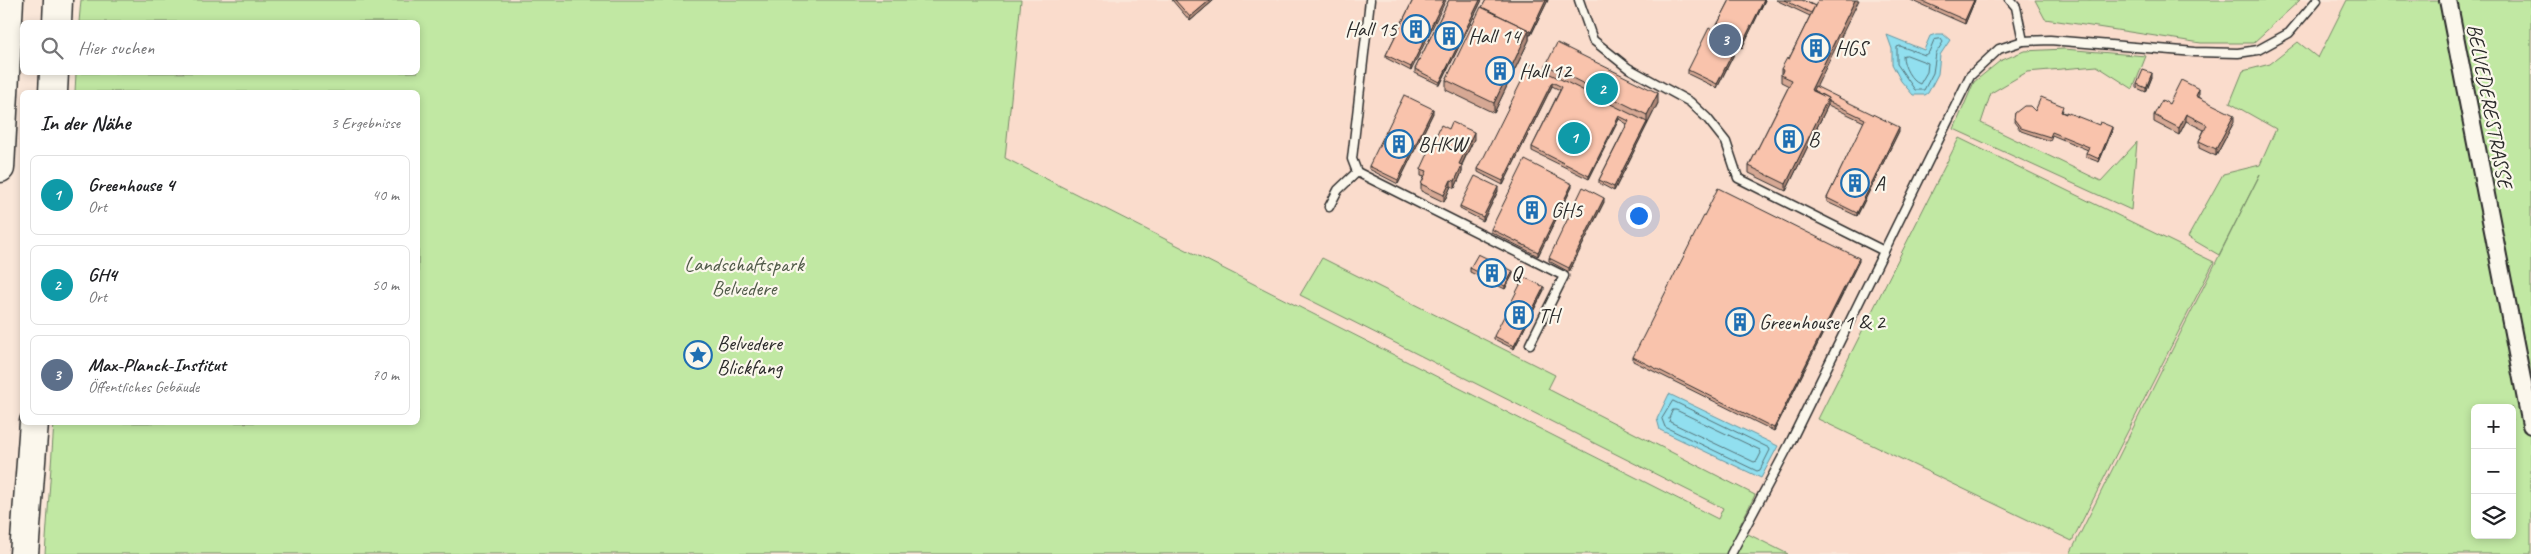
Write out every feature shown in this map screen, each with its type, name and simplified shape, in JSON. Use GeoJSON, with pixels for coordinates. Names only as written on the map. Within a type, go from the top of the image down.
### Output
{"type":"FeatureCollection","features":[{"type":"Feature","properties":{"kind":"highway"},"geometry":{"type":"LineString","coordinates":[[0,168],[9,0]]}},
{"type":"Feature","properties":{"kind":"highway"},"geometry":{"type":"LineString","coordinates":[[57,20],[58,0]]}},
{"type":"Feature","properties":{"kind":"highway"},"geometry":{"type":"LineString","coordinates":[[53,90],[54,75]]}},
{"type":"Feature","properties":{"kind":"highway"},"geometry":{"type":"LineString","coordinates":[[24,554],[34,425]]}},
{"type":"Feature","properties":{"kind":"street","name":"BELVEDERESTRASSE"},"geometry":{"type":"LineString","coordinates":[[2448,0],[2531,425]]}},
{"type":"Feature","properties":{"kind":"lane"},"geometry":{"type":"LineString","coordinates":[[1370,0],[1352,159],[1357,172],[1564,276],[1530,344]]}},
{"type":"Feature","properties":{"kind":"lane"},"geometry":{"type":"LineString","coordinates":[[1579,0],[1593,40],[1614,58],[1690,102],[1707,118],[1726,142],[1738,178],[1884,251]]}},
{"type":"Feature","properties":{"kind":"lane"},"geometry":{"type":"LineString","coordinates":[[2010,0],[2016,7],[2023,41]]}},
{"type":"Feature","properties":{"kind":"lane"},"geometry":{"type":"LineString","coordinates":[[1732,554],[1789,445],[1970,76],[1999,49],[2023,41],[2050,40],[2195,52],[2238,53],[2258,50],[2289,33],[2317,0]]}},
{"type":"Feature","properties":{"kind":"lane"},"geometry":{"type":"LineString","coordinates":[[1329,207],[1338,190],[1357,172]]}},
{"type":"Feature","properties":{"kind":"shaded area"},"geometry":{"type":"Polygon","coordinates":[[[1021,0],[2347,0],[2070,554],[1788,554],[1004,157],[1021,0]]]}},
{"type":"Feature","properties":{"kind":"green space","name":"Landschaftspark Belvedere"},"geometry":{"type":"Polygon","coordinates":[[[81,0],[1021,0],[1005,158],[1718,519],[1723,508],[1300,295],[1322,258],[1555,375],[1548,389],[1755,495],[1738,529],[1788,554],[45,554],[54,425],[420,425],[420,90],[75,90],[76,75],[420,75],[420,20],[79,20],[81,0]]]}},
{"type":"Feature","properties":{"kind":"green space"},"geometry":{"type":"Polygon","coordinates":[[[2035,0],[2300,0],[2253,43],[2201,43],[2045,19],[2035,0]]]}},
{"type":"Feature","properties":{"kind":"green space"},"geometry":{"type":"Polygon","coordinates":[[[2347,0],[2531,0],[2531,554],[2070,554],[2260,174],[2219,255],[2188,237],[2223,174],[2260,165],[2276,129],[2230,103],[2243,71],[2270,64],[2298,42],[2318,58],[2347,0]]]}},
{"type":"Feature","properties":{"kind":"green space"},"geometry":{"type":"Polygon","coordinates":[[[2064,49],[2146,56],[2133,89],[2097,66],[2027,72],[1991,93],[1981,123],[2101,181],[2137,142],[2131,210],[1954,129],[1974,82],[2000,61],[2024,51],[2064,49]]]}},
{"type":"Feature","properties":{"kind":"green space"},"geometry":{"type":"Polygon","coordinates":[[[1959,138],[2214,262],[2072,541],[1818,419],[1959,138]]]}},
{"type":"Feature","properties":{"kind":"water"},"geometry":{"type":"Polygon","coordinates":[[[1943,34],[1950,40],[1940,55],[1938,74],[1928,93],[1925,95],[1913,95],[1901,81],[1892,64],[1892,49],[1887,35],[1924,50],[1930,36],[1943,34]]]}},
{"type":"Feature","properties":{"kind":"water"},"geometry":{"type":"Polygon","coordinates":[[[1669,394],[1778,446],[1761,478],[1660,430],[1657,419],[1669,394]]]}},
{"type":"Feature","properties":{"kind":"building"},"geometry":{"type":"Polygon","coordinates":[[[1175,0],[1210,0],[1190,17],[1175,0]]]}},
{"type":"Feature","properties":{"kind":"building","name":"Hall 15"},"geometry":{"type":"Polygon","coordinates":[[[1413,0],[1444,0],[1411,67],[1386,55],[1413,0]]]}},
{"type":"Feature","properties":{"kind":"building","name":"Hall 14"},"geometry":{"type":"Polygon","coordinates":[[[1449,0],[1480,0],[1440,82],[1415,69],[1449,0]]]}},
{"type":"Feature","properties":{"kind":"building"},"geometry":{"type":"Polygon","coordinates":[[[1486,0],[1546,0],[1531,32],[1482,7],[1486,0]]]}},
{"type":"Feature","properties":{"kind":"building"},"geometry":{"type":"Polygon","coordinates":[[[1730,0],[1764,0],[1742,44],[1738,42],[1717,84],[1688,70],[1709,28],[1714,31],[1730,0]]]}},
{"type":"Feature","properties":{"kind":"building"},"geometry":{"type":"Polygon","coordinates":[[[1784,0],[1802,0],[1815,6],[1811,13],[1784,0]]]}},
{"type":"Feature","properties":{"kind":"building"},"geometry":{"type":"Polygon","coordinates":[[[1818,0],[1855,0],[1811,90],[1828,98],[1786,184],[1749,166],[1792,80],[1781,75],[1783,70],[1781,69],[1787,58],[1789,59],[1818,0]]]}},
{"type":"Feature","properties":{"kind":"building"},"geometry":{"type":"Polygon","coordinates":[[[1919,0],[1974,0],[1965,20],[1919,0]]]}},
{"type":"Feature","properties":{"kind":"building"},"geometry":{"type":"Polygon","coordinates":[[[1481,7],[1529,30],[1494,103],[1446,80],[1481,7]]]}},
{"type":"Feature","properties":{"kind":"building"},"geometry":{"type":"Polygon","coordinates":[[[1557,43],[1658,93],[1647,115],[1546,65],[1557,43]]]}},
{"type":"Feature","properties":{"kind":"building"},"geometry":{"type":"Polygon","coordinates":[[[1530,64],[1647,122],[1614,187],[1599,180],[1629,121],[1619,116],[1589,176],[1532,147],[1562,87],[1552,82],[1503,181],[1478,169],[1530,64]]]}},
{"type":"Feature","properties":{"kind":"building"},"geometry":{"type":"Polygon","coordinates":[[[2143,70],[2152,73],[2146,88],[2137,84],[2143,70]]]}},
{"type":"Feature","properties":{"kind":"building"},"geometry":{"type":"Polygon","coordinates":[[[2181,80],[2199,89],[2196,96],[2234,115],[2216,149],[2199,141],[2207,125],[2186,114],[2179,128],[2154,115],[2162,100],[2169,104],[2181,80]]]}},
{"type":"Feature","properties":{"kind":"building","name":"A"},"geometry":{"type":"Polygon","coordinates":[[[1815,86],[1899,127],[1857,213],[1827,198],[1865,119],[1828,101],[1828,98],[1813,90],[1815,86]]]}},
{"type":"Feature","properties":{"kind":"building","name":"BHKW"},"geometry":{"type":"Polygon","coordinates":[[[1404,95],[1433,109],[1398,180],[1369,166],[1404,95]]]}},
{"type":"Feature","properties":{"kind":"building"},"geometry":{"type":"Polygon","coordinates":[[[2041,97],[2063,106],[2061,112],[2066,114],[2066,112],[2099,125],[2100,122],[2112,127],[2099,159],[2086,153],[2089,147],[2052,132],[2050,137],[2021,128],[2014,119],[2015,113],[2024,106],[2030,106],[2035,111],[2041,97]]]}},
{"type":"Feature","properties":{"kind":"building"},"geometry":{"type":"Polygon","coordinates":[[[1452,122],[1474,132],[1459,164],[1462,165],[1455,181],[1451,180],[1444,195],[1421,184],[1427,171],[1421,169],[1441,125],[1449,129],[1452,122]]]}},
{"type":"Feature","properties":{"kind":"building","name":"GH5"},"geometry":{"type":"Polygon","coordinates":[[[1525,160],[1572,184],[1538,252],[1491,229],[1525,160]]]}},
{"type":"Feature","properties":{"kind":"building"},"geometry":{"type":"Polygon","coordinates":[[[1475,176],[1498,187],[1483,217],[1460,206],[1475,176]]]}},
{"type":"Feature","properties":{"kind":"building"},"geometry":{"type":"Polygon","coordinates":[[[1583,187],[1604,198],[1569,268],[1549,258],[1583,187]]]}},
{"type":"Feature","properties":{"kind":"building","name":"Greenhouse 1 & 2"},"geometry":{"type":"Polygon","coordinates":[[[1718,188],[1859,258],[1774,428],[1633,357],[1718,188]]]}},
{"type":"Feature","properties":{"kind":"building","name":"Q"},"geometry":{"type":"Polygon","coordinates":[[[1478,254],[1513,271],[1505,286],[1470,268],[1478,254]]]}},
{"type":"Feature","properties":{"kind":"building","name":"TH"},"geometry":{"type":"Polygon","coordinates":[[[1524,277],[1544,287],[1514,346],[1494,336],[1524,277]]]}},
{"type":"Feature","properties":{"kind":"place","name":"Hall 15"},"geometry":{"type":"Point","coordinates":[1416,29]}},
{"type":"Feature","properties":{"kind":"place","name":"Hall 14"},"geometry":{"type":"Point","coordinates":[1449,36]}},
{"type":"Feature","properties":{"kind":"place","name":"Max-Planck-Institut"},"geometry":{"type":"Point","coordinates":[1725,40]}},
{"type":"Feature","properties":{"kind":"place","name":"HGS"},"geometry":{"type":"Point","coordinates":[1816,48]}},
{"type":"Feature","properties":{"kind":"place","name":"Hall 12"},"geometry":{"type":"Point","coordinates":[1500,71]}},
{"type":"Feature","properties":{"kind":"place","name":"GH4"},"geometry":{"type":"Point","coordinates":[1602,89]}},
{"type":"Feature","properties":{"kind":"place","name":"Greenhouse 4"},"geometry":{"type":"Point","coordinates":[1574,138]}},
{"type":"Feature","properties":{"kind":"place","name":"B"},"geometry":{"type":"Point","coordinates":[1789,139]}},
{"type":"Feature","properties":{"kind":"place","name":"BHKW"},"geometry":{"type":"Point","coordinates":[1399,144]}},
{"type":"Feature","properties":{"kind":"place","name":"A"},"geometry":{"type":"Point","coordinates":[1855,183]}},
{"type":"Feature","properties":{"kind":"place","name":"GH5"},"geometry":{"type":"Point","coordinates":[1532,210]}},
{"type":"Feature","properties":{"kind":"place","name":"Q"},"geometry":{"type":"Point","coordinates":[1492,273]}},
{"type":"Feature","properties":{"kind":"place","name":"TH"},"geometry":{"type":"Point","coordinates":[1519,315]}},
{"type":"Feature","properties":{"kind":"place","name":"Greenhouse 1 & 2"},"geometry":{"type":"Point","coordinates":[1740,322]}},
{"type":"Feature","properties":{"kind":"place","name":"Belvedere Blickfang"},"geometry":{"type":"Point","coordinates":[698,355]}}]}
